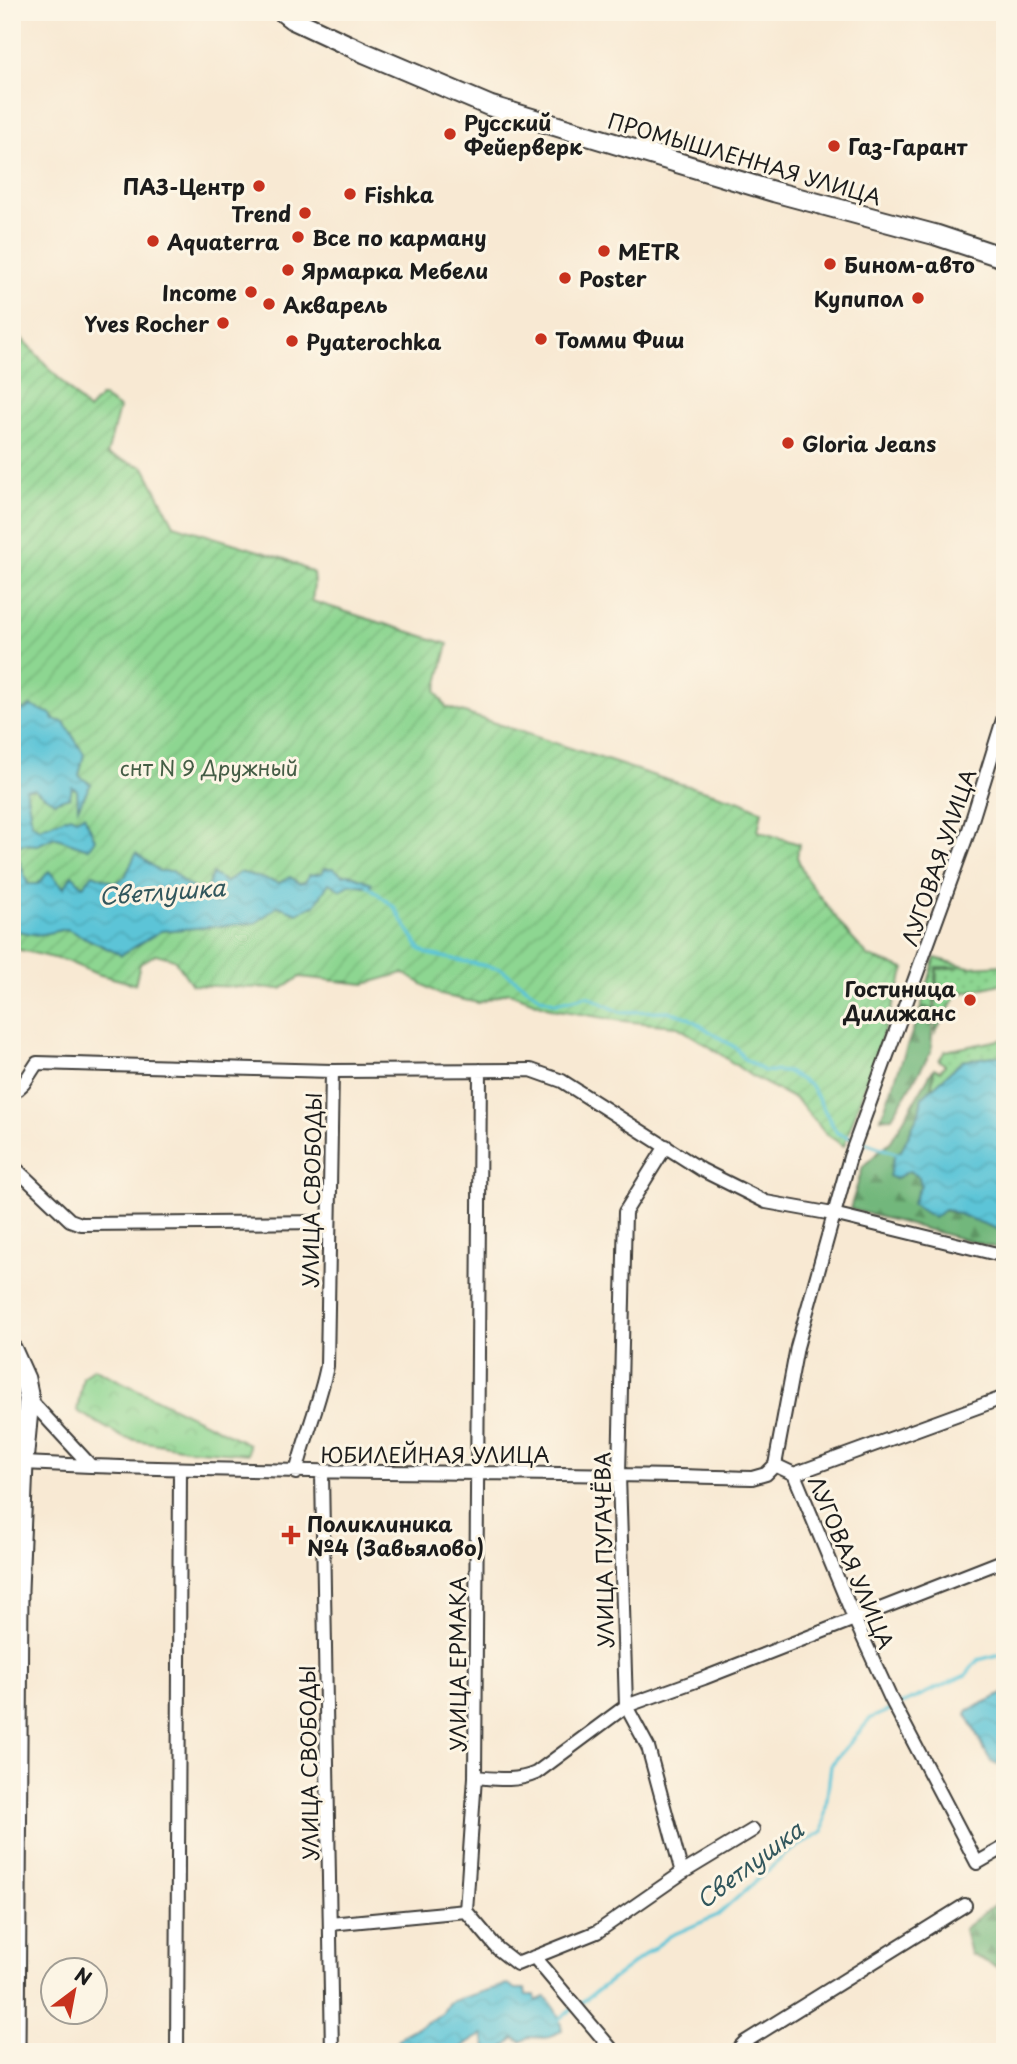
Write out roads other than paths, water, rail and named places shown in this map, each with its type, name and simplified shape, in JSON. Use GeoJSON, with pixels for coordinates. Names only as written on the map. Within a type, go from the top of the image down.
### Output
{"type":"FeatureCollection","features":[{"type":"Feature","properties":{"kind":"main road","name":"ПРОМЫШЛЕННАЯ УЛИЦА"},"geometry":{"type":"LineString","coordinates":[[283,12],[292,19],[365,53],[490,106],[775,192],[936,235],[1005,258]]}},
{"type":"Feature","properties":{"kind":"main road"},"geometry":{"type":"LineString","coordinates":[[12,1350],[25,1379],[29,1399],[23,1464],[19,1590],[15,2052]]}},
{"type":"Feature","properties":{"kind":"street","name":"ЛУГОВАЯ УЛИЦА"},"geometry":{"type":"LineString","coordinates":[[834,1214],[850,1157],[968,833],[1005,713]]}},
{"type":"Feature","properties":{"kind":"street"},"geometry":{"type":"LineString","coordinates":[[12,1094],[24,1083],[37,1062],[332,1071],[531,1070],[562,1081],[702,1170],[766,1202],[834,1214],[1005,1256]]}},
{"type":"Feature","properties":{"kind":"street","name":"УЛИЦА ЕРМАКА"},"geometry":{"type":"LineString","coordinates":[[466,1911],[475,1777],[480,1070]]}},
{"type":"Feature","properties":{"kind":"street","name":"УЛИЦА СВОБОДЫ"},"geometry":{"type":"LineString","coordinates":[[296,1472],[321,1396],[327,1366],[332,1071]]}},
{"type":"Feature","properties":{"kind":"street","name":"УЛИЦА ПУГАЧЁВА"},"geometry":{"type":"LineString","coordinates":[[666,1146],[625,1212],[620,1475],[626,1706],[648,1747],[682,1873]]}},
{"type":"Feature","properties":{"kind":"street"},"geometry":{"type":"LineString","coordinates":[[12,1165],[70,1220],[81,1224],[329,1222]]}},
{"type":"Feature","properties":{"kind":"street"},"geometry":{"type":"LineString","coordinates":[[775,1465],[797,1347],[834,1214]]}},
{"type":"Feature","properties":{"kind":"street"},"geometry":{"type":"LineString","coordinates":[[794,1474],[1005,1397]]}},
{"type":"Feature","properties":{"kind":"street"},"geometry":{"type":"LineString","coordinates":[[29,1399],[91,1466]]}},
{"type":"Feature","properties":{"kind":"street","name":"ЮБИЛЕЙНАЯ УЛИЦА"},"geometry":{"type":"LineString","coordinates":[[23,1464],[322,1473],[752,1478],[766,1474],[775,1465]]}},
{"type":"Feature","properties":{"kind":"street","name":"ЛУГОВАЯ УЛИЦА"},"geometry":{"type":"LineString","coordinates":[[775,1465],[794,1474],[853,1618],[891,1699],[976,1863],[1005,1847]]}},
{"type":"Feature","properties":{"kind":"street"},"geometry":{"type":"LineString","coordinates":[[177,2052],[180,1469]]}},
{"type":"Feature","properties":{"kind":"street","name":"УЛИЦА СВОБОДЫ"},"geometry":{"type":"LineString","coordinates":[[322,1473],[332,2052]]}},
{"type":"Feature","properties":{"kind":"street"},"geometry":{"type":"LineString","coordinates":[[475,1777],[502,1780],[524,1778],[536,1773],[626,1706],[1005,1560]]}},
{"type":"Feature","properties":{"kind":"street"},"geometry":{"type":"LineString","coordinates":[[330,1924],[466,1911],[498,1949],[517,1964],[597,1932],[682,1873],[753,1830]]}},
{"type":"Feature","properties":{"kind":"street"},"geometry":{"type":"LineString","coordinates":[[734,2052],[745,2042],[965,1905]]}},
{"type":"Feature","properties":{"kind":"street"},"geometry":{"type":"LineString","coordinates":[[534,1957],[614,2052]]}},
{"type":"Feature","properties":{"kind":"water"},"geometry":{"type":"Polygon","coordinates":[[[12,705],[23,710],[31,706],[51,714],[54,720],[64,722],[84,754],[79,776],[91,784],[78,808],[77,790],[72,787],[70,797],[54,802],[34,789],[26,789],[32,823],[39,828],[70,816],[76,819],[84,815],[95,839],[88,849],[54,837],[38,845],[22,844],[15,850],[28,884],[38,884],[49,871],[64,888],[72,875],[83,886],[93,874],[115,883],[125,877],[136,853],[159,871],[173,871],[182,881],[200,892],[207,888],[212,874],[226,882],[240,872],[279,883],[290,877],[299,883],[305,882],[309,875],[322,873],[325,868],[333,868],[343,875],[349,874],[372,883],[370,887],[351,884],[341,890],[329,883],[315,905],[297,913],[278,906],[256,923],[161,931],[121,955],[67,929],[38,935],[12,930],[12,705]]]}},
{"type":"Feature","properties":{"kind":"water"},"geometry":{"type":"Polygon","coordinates":[[[1005,1056],[1005,1232],[945,1209],[934,1218],[912,1204],[921,1185],[919,1177],[909,1171],[895,1179],[889,1176],[895,1153],[901,1151],[919,1113],[922,1097],[962,1061],[1005,1056]]]}},
{"type":"Feature","properties":{"kind":"water"},"geometry":{"type":"Polygon","coordinates":[[[1005,1693],[1005,1734],[1000,1736],[1005,1746],[1005,1761],[997,1765],[991,1762],[966,1714],[968,1710],[1005,1693]]]}},
{"type":"Feature","properties":{"kind":"water"},"geometry":{"type":"Polygon","coordinates":[[[508,1984],[516,1989],[525,1989],[526,1995],[535,1995],[536,2001],[545,1997],[549,2000],[557,2013],[562,2031],[545,2038],[529,2037],[521,2042],[514,2038],[499,2052],[487,2052],[483,2035],[456,2052],[390,2052],[403,2035],[442,2014],[449,2002],[508,1984]]]}},
{"type":"Feature","properties":{"kind":"waterway","name":"Светлушка"},"geometry":{"type":"LineString","coordinates":[[368,886],[394,907],[420,949],[428,954],[501,969],[541,998],[556,1003],[587,996],[620,1012],[668,1011],[687,1017],[736,1048],[743,1058],[764,1071],[788,1072],[811,1086],[837,1133],[898,1154]]}},
{"type":"Feature","properties":{"kind":"waterway","name":"Светлушка"},"geometry":{"type":"LineString","coordinates":[[899,1705],[966,1675],[978,1660],[1005,1653]]}},
{"type":"Feature","properties":{"kind":"waterway","name":"Светлушка"},"geometry":{"type":"LineString","coordinates":[[558,2020],[670,1936],[718,1915],[786,1854],[823,1831],[831,1765],[871,1718],[892,1709]]}},
{"type":"Feature","properties":{"kind":"place","name":"Русский Фейерверк"},"geometry":{"type":"Point","coordinates":[450,134]}},
{"type":"Feature","properties":{"kind":"place","name":"Газ-Гарант"},"geometry":{"type":"Point","coordinates":[834,146]}},
{"type":"Feature","properties":{"kind":"place","name":"ПАЗ-Центр"},"geometry":{"type":"Point","coordinates":[259,186]}},
{"type":"Feature","properties":{"kind":"place","name":"Fishka"},"geometry":{"type":"Point","coordinates":[350,194]}},
{"type":"Feature","properties":{"kind":"place","name":"Trend"},"geometry":{"type":"Point","coordinates":[305,213]}},
{"type":"Feature","properties":{"kind":"place","name":"Все по карману"},"geometry":{"type":"Point","coordinates":[298,237]}},
{"type":"Feature","properties":{"kind":"place","name":"Aquaterra"},"geometry":{"type":"Point","coordinates":[153,241]}},
{"type":"Feature","properties":{"kind":"place","name":"METR"},"geometry":{"type":"Point","coordinates":[604,251]}},
{"type":"Feature","properties":{"kind":"place","name":"Бином-авто"},"geometry":{"type":"Point","coordinates":[830,264]}},
{"type":"Feature","properties":{"kind":"place","name":"Ярмарка Мебели"},"geometry":{"type":"Point","coordinates":[288,270]}},
{"type":"Feature","properties":{"kind":"place","name":"Poster"},"geometry":{"type":"Point","coordinates":[565,278]}},
{"type":"Feature","properties":{"kind":"place","name":"Income"},"geometry":{"type":"Point","coordinates":[251,292]}},
{"type":"Feature","properties":{"kind":"place","name":"Купипол"},"geometry":{"type":"Point","coordinates":[918,298]}},
{"type":"Feature","properties":{"kind":"place","name":"Акварель"},"geometry":{"type":"Point","coordinates":[269,304]}},
{"type":"Feature","properties":{"kind":"place","name":"Yves Rocher"},"geometry":{"type":"Point","coordinates":[223,323]}},
{"type":"Feature","properties":{"kind":"place","name":"Томми Фиш"},"geometry":{"type":"Point","coordinates":[541,339]}},
{"type":"Feature","properties":{"kind":"place","name":"Pyaterochka"},"geometry":{"type":"Point","coordinates":[292,341]}},
{"type":"Feature","properties":{"kind":"place","name":"Gloria Jeans"},"geometry":{"type":"Point","coordinates":[788,443]}},
{"type":"Feature","properties":{"kind":"place","name":"Гостиница Дилижанс"},"geometry":{"type":"Point","coordinates":[970,1000]}},
{"type":"Feature","properties":{"kind":"place","name":"Поликлиника №4 (Завьялово)"},"geometry":{"type":"Point","coordinates":[291,1535]}},
{"type":"Feature","properties":{"kind":"park label","name":"снт N 9 Дружный"},"geometry":{"type":"Point","coordinates":[209,767]}}]}
